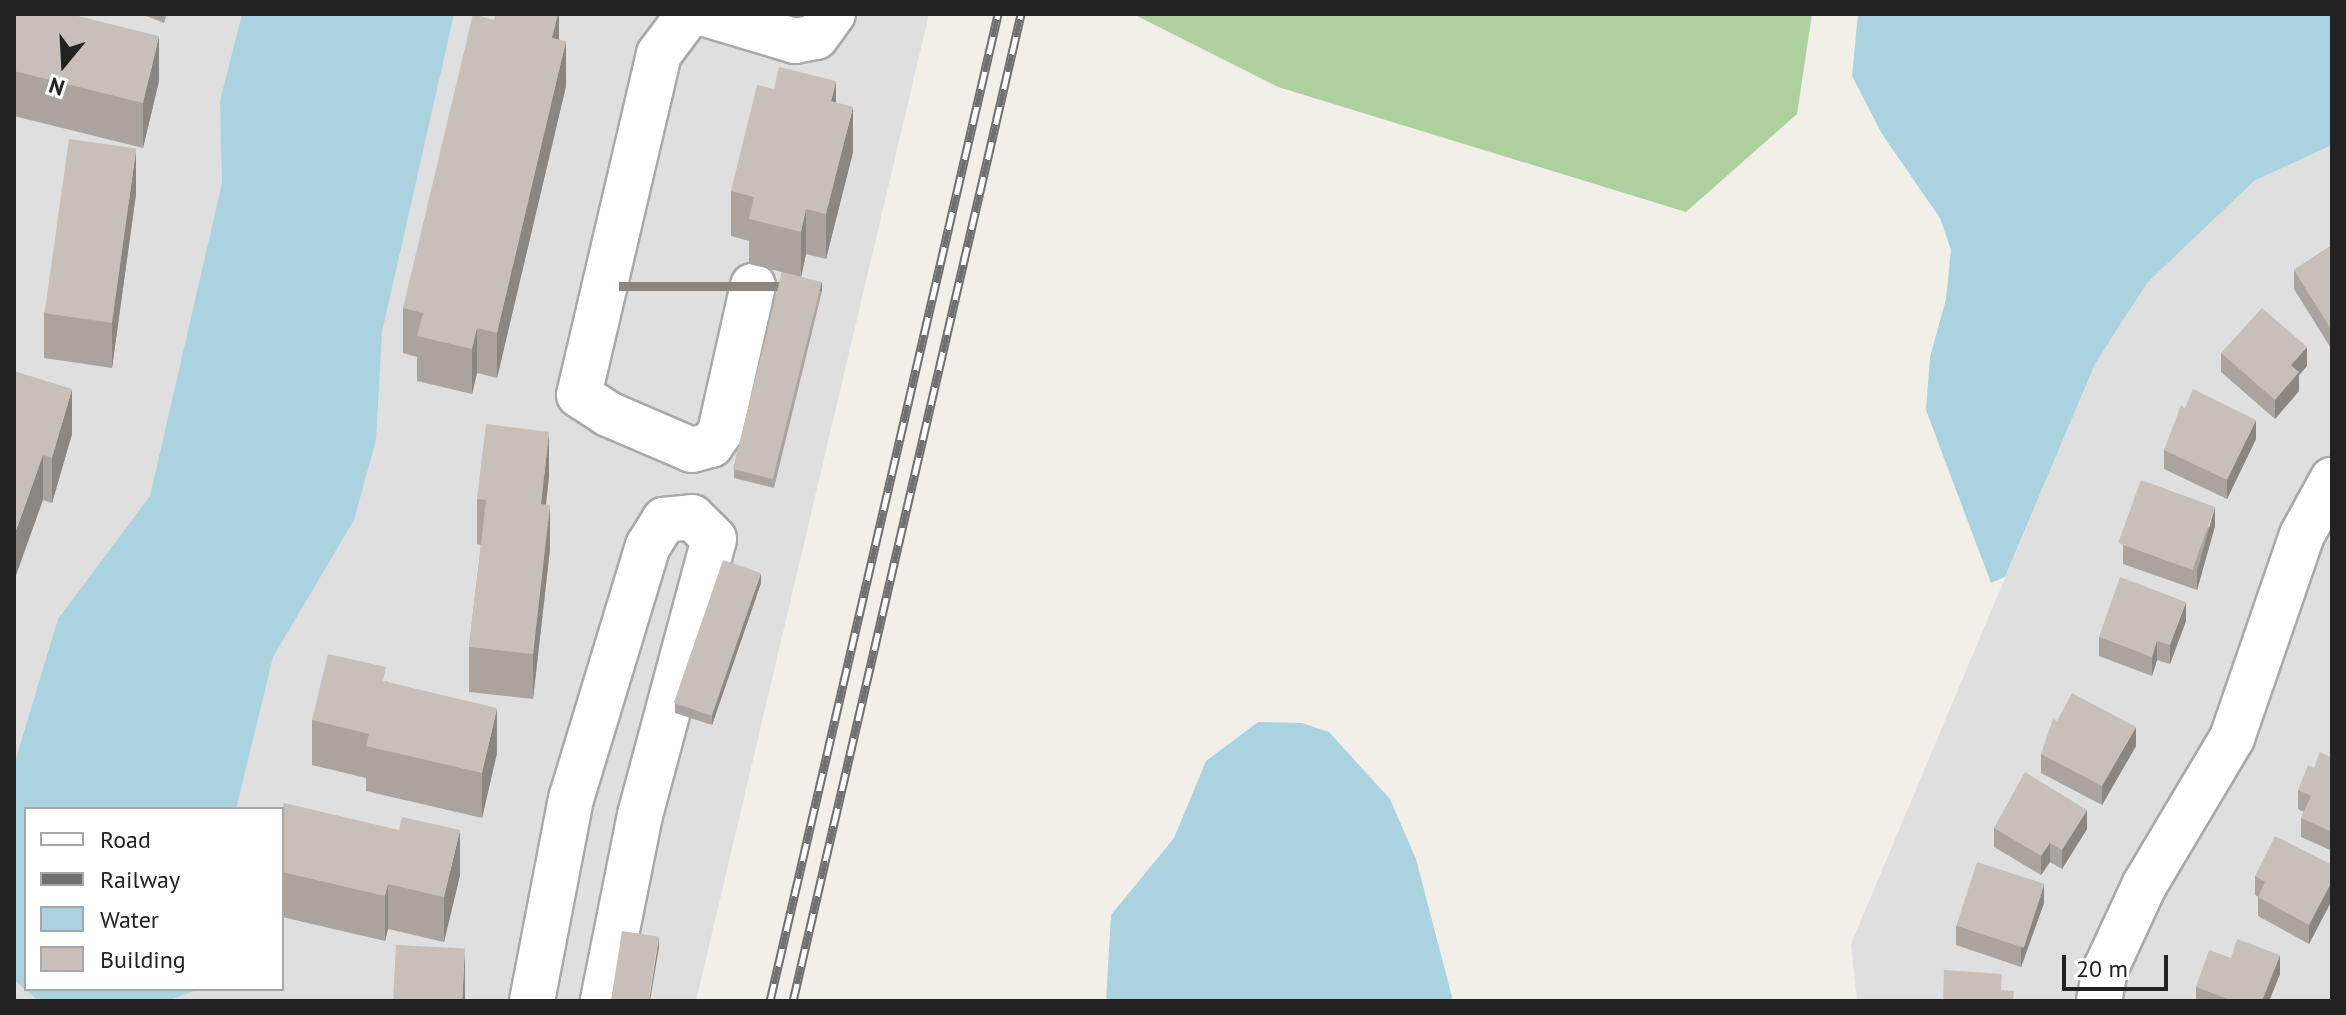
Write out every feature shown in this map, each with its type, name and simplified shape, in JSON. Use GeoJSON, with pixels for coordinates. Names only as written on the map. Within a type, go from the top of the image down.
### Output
{"type":"FeatureCollection","features":[{"type":"Feature","properties":{"kind":"street"},"geometry":{"type":"LineString","coordinates":[[689,14],[659,54],[579,395],[608,414],[692,450],[711,445],[720,432],[753,286]]}},
{"type":"Feature","properties":{"kind":"street"},"geometry":{"type":"LineString","coordinates":[[705,14],[795,41],[816,37],[833,14]]}},
{"type":"Feature","properties":{"kind":"street"},"geometry":{"type":"LineString","coordinates":[[2099,1001],[2105,970],[2145,884],[2232,738],[2302,535],[2332,480]]}},
{"type":"Feature","properties":{"kind":"street"},"geometry":{"type":"LineString","coordinates":[[532,1001],[571,799],[648,546],[664,520],[692,517],[714,539],[640,815],[603,1001]]}},
{"type":"Feature","properties":{"kind":"shaded area"},"geometry":{"type":"Polygon","coordinates":[[[14,14],[929,14],[696,1001],[14,1001],[14,14]]]}},
{"type":"Feature","properties":{"kind":"shaded area"},"geometry":{"type":"Polygon","coordinates":[[[2332,145],[2332,1001],[1857,1001],[1851,944],[2095,364],[2147,283],[2254,181],[2332,145]]]}},
{"type":"Feature","properties":{"kind":"green space"},"geometry":{"type":"Polygon","coordinates":[[[1133,14],[1812,14],[1797,114],[1686,212],[1278,87],[1133,14]]]}},
{"type":"Feature","properties":{"kind":"water"},"geometry":{"type":"Polygon","coordinates":[[[242,14],[454,14],[382,332],[376,440],[354,520],[273,657],[236,807],[24,807],[24,988],[14,980],[14,765],[58,619],[150,496],[222,183],[220,101],[242,14]]]}},
{"type":"Feature","properties":{"kind":"water"},"geometry":{"type":"Polygon","coordinates":[[[1858,14],[2332,14],[2332,145],[2254,181],[2147,283],[2095,364],[2005,577],[1991,583],[1926,410],[1930,357],[1946,299],[1951,250],[1940,218],[1882,134],[1852,76],[1858,14]]]}},
{"type":"Feature","properties":{"kind":"water"},"geometry":{"type":"Polygon","coordinates":[[[1258,722],[1302,723],[1329,732],[1390,799],[1416,859],[1453,1001],[1106,1001],[1111,915],[1174,838],[1206,761],[1258,722]]]}},
{"type":"Feature","properties":{"kind":"water"},"geometry":{"type":"Polygon","coordinates":[[[27,991],[194,991],[167,1001],[39,1001],[27,991]]]}},
{"type":"Feature","properties":{"kind":"building"},"geometry":{"type":"Polygon","coordinates":[[[14,14],[70,14],[159,36],[143,103],[14,71],[14,14]]]}},
{"type":"Feature","properties":{"kind":"building"},"geometry":{"type":"Polygon","coordinates":[[[473,14],[494,20],[495,14],[558,14],[552,38],[566,41],[497,333],[477,328],[472,349],[417,336],[423,313],[403,308],[473,14]]]}},
{"type":"Feature","properties":{"kind":"building"},"geometry":{"type":"Polygon","coordinates":[[[779,67],[836,81],[831,101],[853,107],[826,214],[806,209],[801,232],[749,219],[754,197],[731,191],[757,85],[774,89],[779,67]]]}},
{"type":"Feature","properties":{"kind":"building"},"geometry":{"type":"Polygon","coordinates":[[[69,139],[136,148],[112,323],[45,313],[69,139]]]}},
{"type":"Feature","properties":{"kind":"building"},"geometry":{"type":"Polygon","coordinates":[[[2332,245],[2332,331],[2294,270],[2332,245]]]}},
{"type":"Feature","properties":{"kind":"building"},"geometry":{"type":"Polygon","coordinates":[[[782,272],[822,282],[773,479],[733,469],[782,272]]]}},
{"type":"Feature","properties":{"kind":"building"},"geometry":{"type":"Polygon","coordinates":[[[2262,308],[2307,347],[2291,365],[2299,372],[2275,400],[2221,353],[2262,308]]]}},
{"type":"Feature","properties":{"kind":"building"},"geometry":{"type":"Polygon","coordinates":[[[14,371],[72,389],[52,458],[43,455],[14,536],[14,371]]]}},
{"type":"Feature","properties":{"kind":"building"},"geometry":{"type":"Polygon","coordinates":[[[2193,389],[2256,420],[2227,480],[2164,450],[2181,405],[2185,408],[2193,389]]]}},
{"type":"Feature","properties":{"kind":"building"},"geometry":{"type":"Polygon","coordinates":[[[486,424],[549,432],[541,504],[550,505],[533,654],[469,647],[486,500],[477,499],[486,424]]]}},
{"type":"Feature","properties":{"kind":"building"},"geometry":{"type":"Polygon","coordinates":[[[2141,480],[2215,507],[2192,570],[2118,543],[2141,480]]]}},
{"type":"Feature","properties":{"kind":"building"},"geometry":{"type":"Polygon","coordinates":[[[723,560],[761,573],[712,716],[674,703],[723,560]]]}},
{"type":"Feature","properties":{"kind":"building"},"geometry":{"type":"Polygon","coordinates":[[[2120,577],[2186,602],[2170,645],[2157,641],[2152,657],[2099,637],[2120,577]]]}},
{"type":"Feature","properties":{"kind":"building"},"geometry":{"type":"Polygon","coordinates":[[[328,654],[386,667],[383,681],[497,708],[482,773],[366,746],[369,734],[312,720],[328,654]]]}},
{"type":"Feature","properties":{"kind":"building"},"geometry":{"type":"Polygon","coordinates":[[[2072,693],[2136,727],[2102,786],[2041,754],[2053,719],[2057,721],[2072,693]]]}},
{"type":"Feature","properties":{"kind":"building"},"geometry":{"type":"Polygon","coordinates":[[[2320,752],[2332,758],[2332,832],[2301,818],[2311,796],[2298,790],[2308,765],[2314,768],[2320,752]]]}},
{"type":"Feature","properties":{"kind":"building"},"geometry":{"type":"Polygon","coordinates":[[[2025,772],[2087,810],[2062,850],[2050,843],[2041,856],[1994,828],[2025,772]]]}},
{"type":"Feature","properties":{"kind":"building"},"geometry":{"type":"Polygon","coordinates":[[[284,803],[399,830],[402,817],[460,830],[444,897],[388,884],[385,896],[284,872],[284,803]]]}},
{"type":"Feature","properties":{"kind":"building"},"geometry":{"type":"Polygon","coordinates":[[[2275,836],[2332,865],[2332,881],[2309,925],[2258,897],[2265,882],[2255,876],[2275,836]]]}},
{"type":"Feature","properties":{"kind":"building"},"geometry":{"type":"Polygon","coordinates":[[[1977,862],[2045,884],[2024,948],[1956,926],[1977,862]]]}},
{"type":"Feature","properties":{"kind":"building"},"geometry":{"type":"Polygon","coordinates":[[[622,931],[659,937],[648,1001],[611,1001],[622,931]]]}},
{"type":"Feature","properties":{"kind":"building"},"geometry":{"type":"Polygon","coordinates":[[[2237,939],[2280,955],[2262,1001],[2233,1001],[2196,987],[2209,950],[2231,958],[2237,939]]]}},
{"type":"Feature","properties":{"kind":"building"},"geometry":{"type":"Polygon","coordinates":[[[396,945],[465,949],[462,1001],[393,1001],[396,945]]]}},
{"type":"Feature","properties":{"kind":"building"},"geometry":{"type":"Polygon","coordinates":[[[1944,970],[2002,974],[2001,990],[2014,991],[2013,1001],[1943,1001],[1944,970]]]}},
{"type":"Feature","properties":{"kind":"railway"},"geometry":{"type":"LineString","coordinates":[[770,1001],[998,14]]}},
{"type":"Feature","properties":{"kind":"railway"},"geometry":{"type":"LineString","coordinates":[[793,1001],[1021,14]]}}]}
